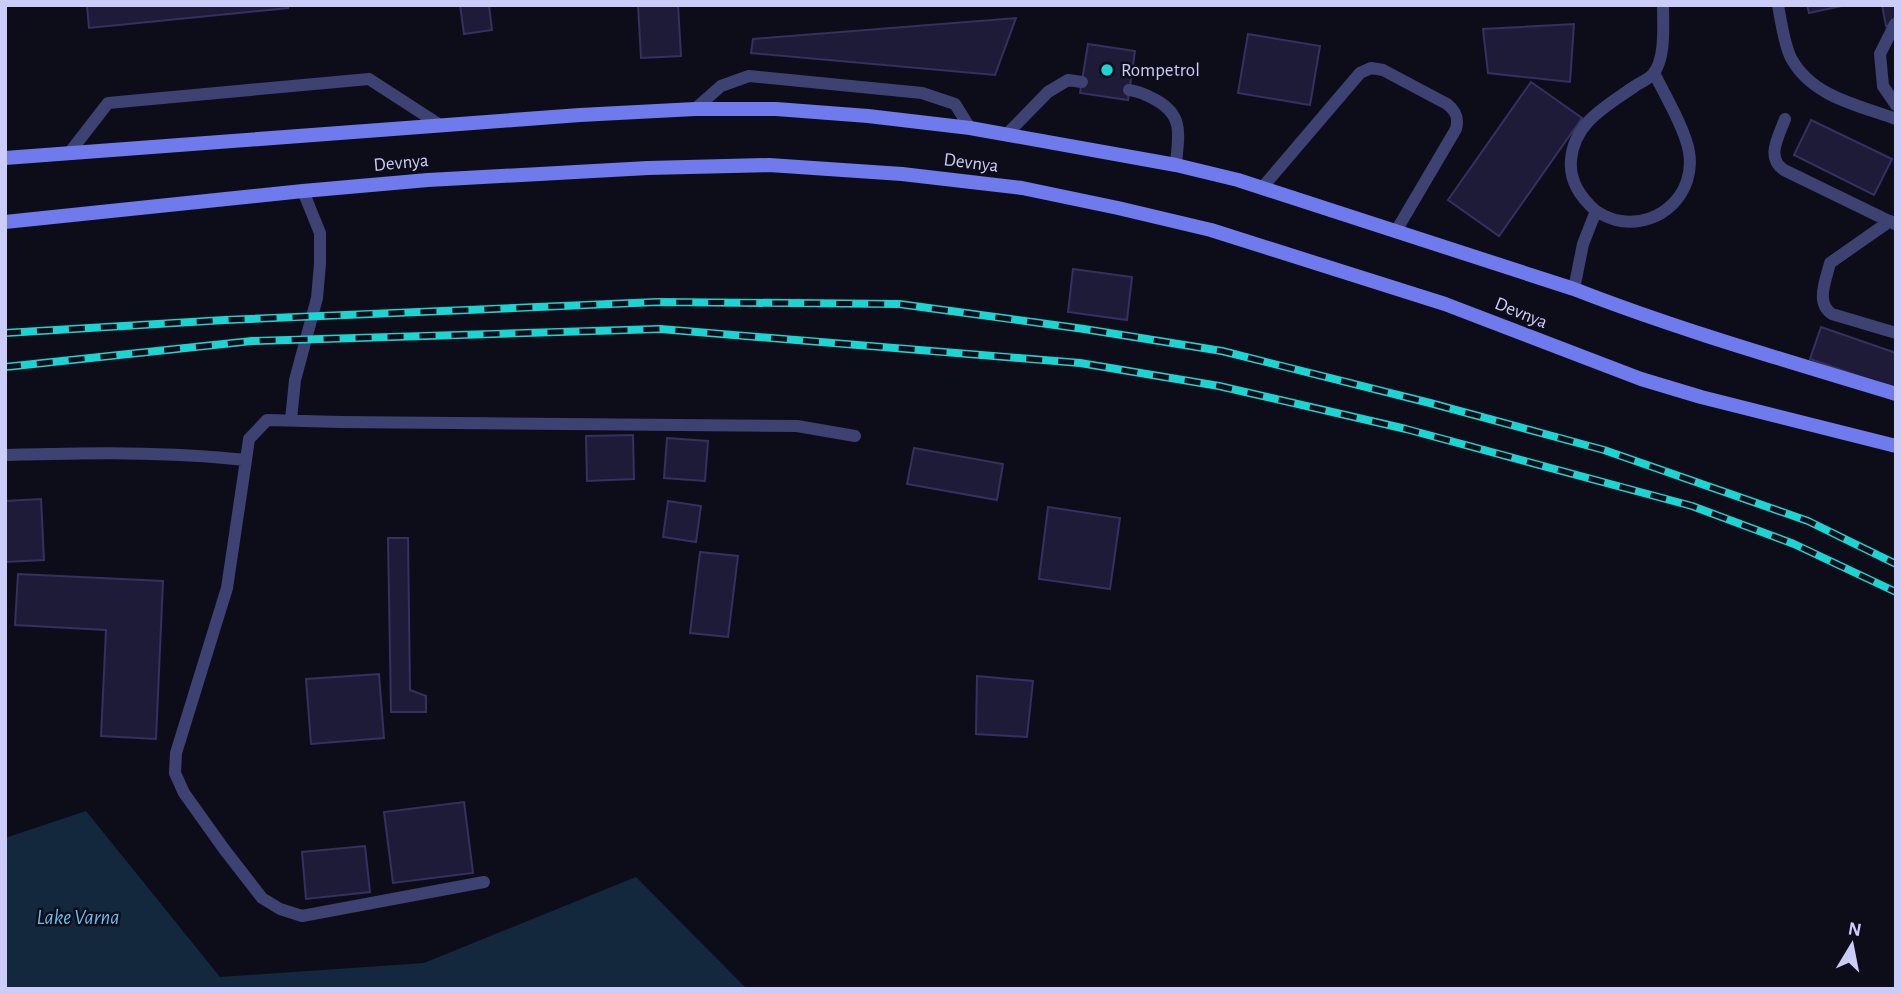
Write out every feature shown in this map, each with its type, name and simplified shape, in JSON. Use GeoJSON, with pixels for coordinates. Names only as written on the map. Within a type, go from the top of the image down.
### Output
{"type":"FeatureCollection","features":[{"type":"Feature","properties":{"kind":"main road","name":"Devnya"},"geometry":{"type":"LineString","coordinates":[[5,158],[580,115],[695,109],[776,109],[970,128],[1176,165],[1262,188],[1574,289],[1699,334],[1896,394]]}},
{"type":"Feature","properties":{"kind":"main road","name":"Devnya"},"geometry":{"type":"LineString","coordinates":[[5,222],[428,180],[635,169],[769,165],[902,174],[1022,188],[1211,230],[1445,304],[1641,379],[1701,397],[1896,446]]}},
{"type":"Feature","properties":{"kind":"lane"},"geometry":{"type":"LineString","coordinates":[[1654,73],[1689,150],[1690,170],[1686,185],[1668,210],[1639,222],[1623,222],[1596,211],[1584,200],[1573,180],[1570,163],[1580,130],[1592,116],[1654,73],[1662,53],[1663,5]]}},
{"type":"Feature","properties":{"kind":"lane"},"geometry":{"type":"LineString","coordinates":[[1778,5],[1790,56],[1804,78],[1838,100],[1896,119]]}},
{"type":"Feature","properties":{"kind":"lane"},"geometry":{"type":"LineString","coordinates":[[1895,24],[1880,54],[1883,86],[1896,105]]}},
{"type":"Feature","properties":{"kind":"lane"},"geometry":{"type":"LineString","coordinates":[[1262,188],[1360,73],[1371,68],[1383,70],[1447,104],[1457,118],[1456,130],[1396,231]]}},
{"type":"Feature","properties":{"kind":"lane"},"geometry":{"type":"LineString","coordinates":[[695,109],[721,86],[749,76],[922,93],[955,104],[970,128]]}},
{"type":"Feature","properties":{"kind":"lane"},"geometry":{"type":"LineString","coordinates":[[70,152],[108,103],[369,79],[440,125]]}},
{"type":"Feature","properties":{"kind":"lane"},"geometry":{"type":"LineString","coordinates":[[1007,134],[1048,92],[1068,80],[1082,82]]}},
{"type":"Feature","properties":{"kind":"lane"},"geometry":{"type":"LineString","coordinates":[[1129,90],[1138,91],[1165,105],[1176,118],[1176,165]]}},
{"type":"Feature","properties":{"kind":"lane"},"geometry":{"type":"LineString","coordinates":[[1785,119],[1774,151],[1776,165],[1893,223]]}},
{"type":"Feature","properties":{"kind":"lane"},"geometry":{"type":"LineString","coordinates":[[291,420],[295,380],[317,298],[320,264],[320,233],[303,191]]}},
{"type":"Feature","properties":{"kind":"lane"},"geometry":{"type":"LineString","coordinates":[[1574,289],[1583,244],[1596,211]]}},
{"type":"Feature","properties":{"kind":"lane"},"geometry":{"type":"LineString","coordinates":[[1893,223],[1830,263],[1822,301],[1825,309],[1832,314],[1896,333]]}},
{"type":"Feature","properties":{"kind":"lane"},"geometry":{"type":"LineString","coordinates":[[484,882],[302,916],[280,909],[262,898],[184,793],[175,773],[176,753],[227,588],[249,439],[267,420],[797,426],[855,436]]}},
{"type":"Feature","properties":{"kind":"lane"},"geometry":{"type":"LineString","coordinates":[[642,437],[643,424]]}},
{"type":"Feature","properties":{"kind":"lane"},"geometry":{"type":"LineString","coordinates":[[5,455],[102,452],[246,460]]}},
{"type":"Feature","properties":{"kind":"water","name":"Lake Varna"},"geometry":{"type":"Polygon","coordinates":[[[86,811],[220,977],[424,963],[636,877],[747,989],[5,989],[5,838],[86,811]]]}},
{"type":"Feature","properties":{"kind":"building"},"geometry":{"type":"Polygon","coordinates":[[[87,5],[288,5],[288,8],[89,28],[87,5]]]}},
{"type":"Feature","properties":{"kind":"building"},"geometry":{"type":"Polygon","coordinates":[[[460,5],[489,5],[492,30],[464,34],[460,5]]]}},
{"type":"Feature","properties":{"kind":"building"},"geometry":{"type":"Polygon","coordinates":[[[638,5],[678,5],[681,56],[641,58],[638,5]]]}},
{"type":"Feature","properties":{"kind":"building"},"geometry":{"type":"Polygon","coordinates":[[[1807,5],[1846,5],[1809,13],[1807,5]]]}},
{"type":"Feature","properties":{"kind":"building"},"geometry":{"type":"Polygon","coordinates":[[[1882,5],[1896,5],[1896,24],[1886,26],[1882,5]]]}},
{"type":"Feature","properties":{"kind":"building"},"geometry":{"type":"Polygon","coordinates":[[[1016,18],[995,75],[751,53],[753,39],[1016,18]]]}},
{"type":"Feature","properties":{"kind":"building"},"geometry":{"type":"Polygon","coordinates":[[[1574,24],[1570,82],[1488,73],[1483,29],[1574,24]]]}},
{"type":"Feature","properties":{"kind":"building"},"geometry":{"type":"Polygon","coordinates":[[[1248,34],[1320,46],[1310,105],[1238,93],[1248,34]]]}},
{"type":"Feature","properties":{"kind":"building"},"geometry":{"type":"Polygon","coordinates":[[[1088,44],[1135,51],[1128,100],[1080,93],[1088,44]]]}},
{"type":"Feature","properties":{"kind":"building"},"geometry":{"type":"Polygon","coordinates":[[[1531,82],[1582,118],[1499,236],[1448,200],[1531,82]]]}},
{"type":"Feature","properties":{"kind":"building"},"geometry":{"type":"Polygon","coordinates":[[[1811,120],[1892,159],[1874,195],[1794,155],[1811,120]]]}},
{"type":"Feature","properties":{"kind":"building"},"geometry":{"type":"Polygon","coordinates":[[[1073,269],[1132,277],[1127,320],[1068,312],[1073,269]]]}},
{"type":"Feature","properties":{"kind":"building"},"geometry":{"type":"Polygon","coordinates":[[[1821,327],[1896,353],[1896,389],[1810,359],[1821,327]]]}},
{"type":"Feature","properties":{"kind":"building"},"geometry":{"type":"Polygon","coordinates":[[[633,435],[634,479],[587,481],[586,436],[633,435]]]}},
{"type":"Feature","properties":{"kind":"building"},"geometry":{"type":"Polygon","coordinates":[[[667,438],[708,441],[705,481],[664,478],[667,438]]]}},
{"type":"Feature","properties":{"kind":"building"},"geometry":{"type":"Polygon","coordinates":[[[914,448],[1003,464],[997,500],[907,484],[914,448]]]}},
{"type":"Feature","properties":{"kind":"building"},"geometry":{"type":"Polygon","coordinates":[[[41,499],[44,560],[5,562],[5,501],[41,499]]]}},
{"type":"Feature","properties":{"kind":"building"},"geometry":{"type":"Polygon","coordinates":[[[668,501],[701,506],[696,542],[663,537],[668,501]]]}},
{"type":"Feature","properties":{"kind":"building"},"geometry":{"type":"Polygon","coordinates":[[[1048,507],[1120,518],[1110,589],[1039,579],[1048,507]]]}},
{"type":"Feature","properties":{"kind":"building"},"geometry":{"type":"Polygon","coordinates":[[[388,538],[408,538],[410,690],[426,696],[426,712],[391,712],[388,538]]]}},
{"type":"Feature","properties":{"kind":"building"},"geometry":{"type":"Polygon","coordinates":[[[700,552],[738,556],[728,637],[690,633],[700,552]]]}},
{"type":"Feature","properties":{"kind":"building"},"geometry":{"type":"Polygon","coordinates":[[[18,574],[163,581],[156,739],[101,736],[106,630],[15,625],[18,574]]]}},
{"type":"Feature","properties":{"kind":"building"},"geometry":{"type":"Polygon","coordinates":[[[379,674],[384,738],[311,744],[306,679],[379,674]]]}},
{"type":"Feature","properties":{"kind":"building"},"geometry":{"type":"Polygon","coordinates":[[[977,676],[1033,681],[1027,737],[976,734],[977,676]]]}},
{"type":"Feature","properties":{"kind":"building"},"geometry":{"type":"Polygon","coordinates":[[[464,802],[473,873],[393,883],[384,812],[464,802]]]}},
{"type":"Feature","properties":{"kind":"building"},"geometry":{"type":"Polygon","coordinates":[[[365,846],[370,892],[306,899],[302,852],[365,846]]]}},
{"type":"Feature","properties":{"kind":"railway"},"geometry":{"type":"LineString","coordinates":[[5,333],[225,320],[658,302],[899,304],[1222,351],[1430,403],[1604,450],[1808,521],[1896,564]]}},
{"type":"Feature","properties":{"kind":"railway"},"geometry":{"type":"LineString","coordinates":[[5,367],[252,341],[660,329],[1080,363],[1219,386],[1406,429],[1692,506],[1794,544],[1896,592]]}},
{"type":"Feature","properties":{"kind":"place","name":"Rompetrol"},"geometry":{"type":"Point","coordinates":[1107,70]}}]}
